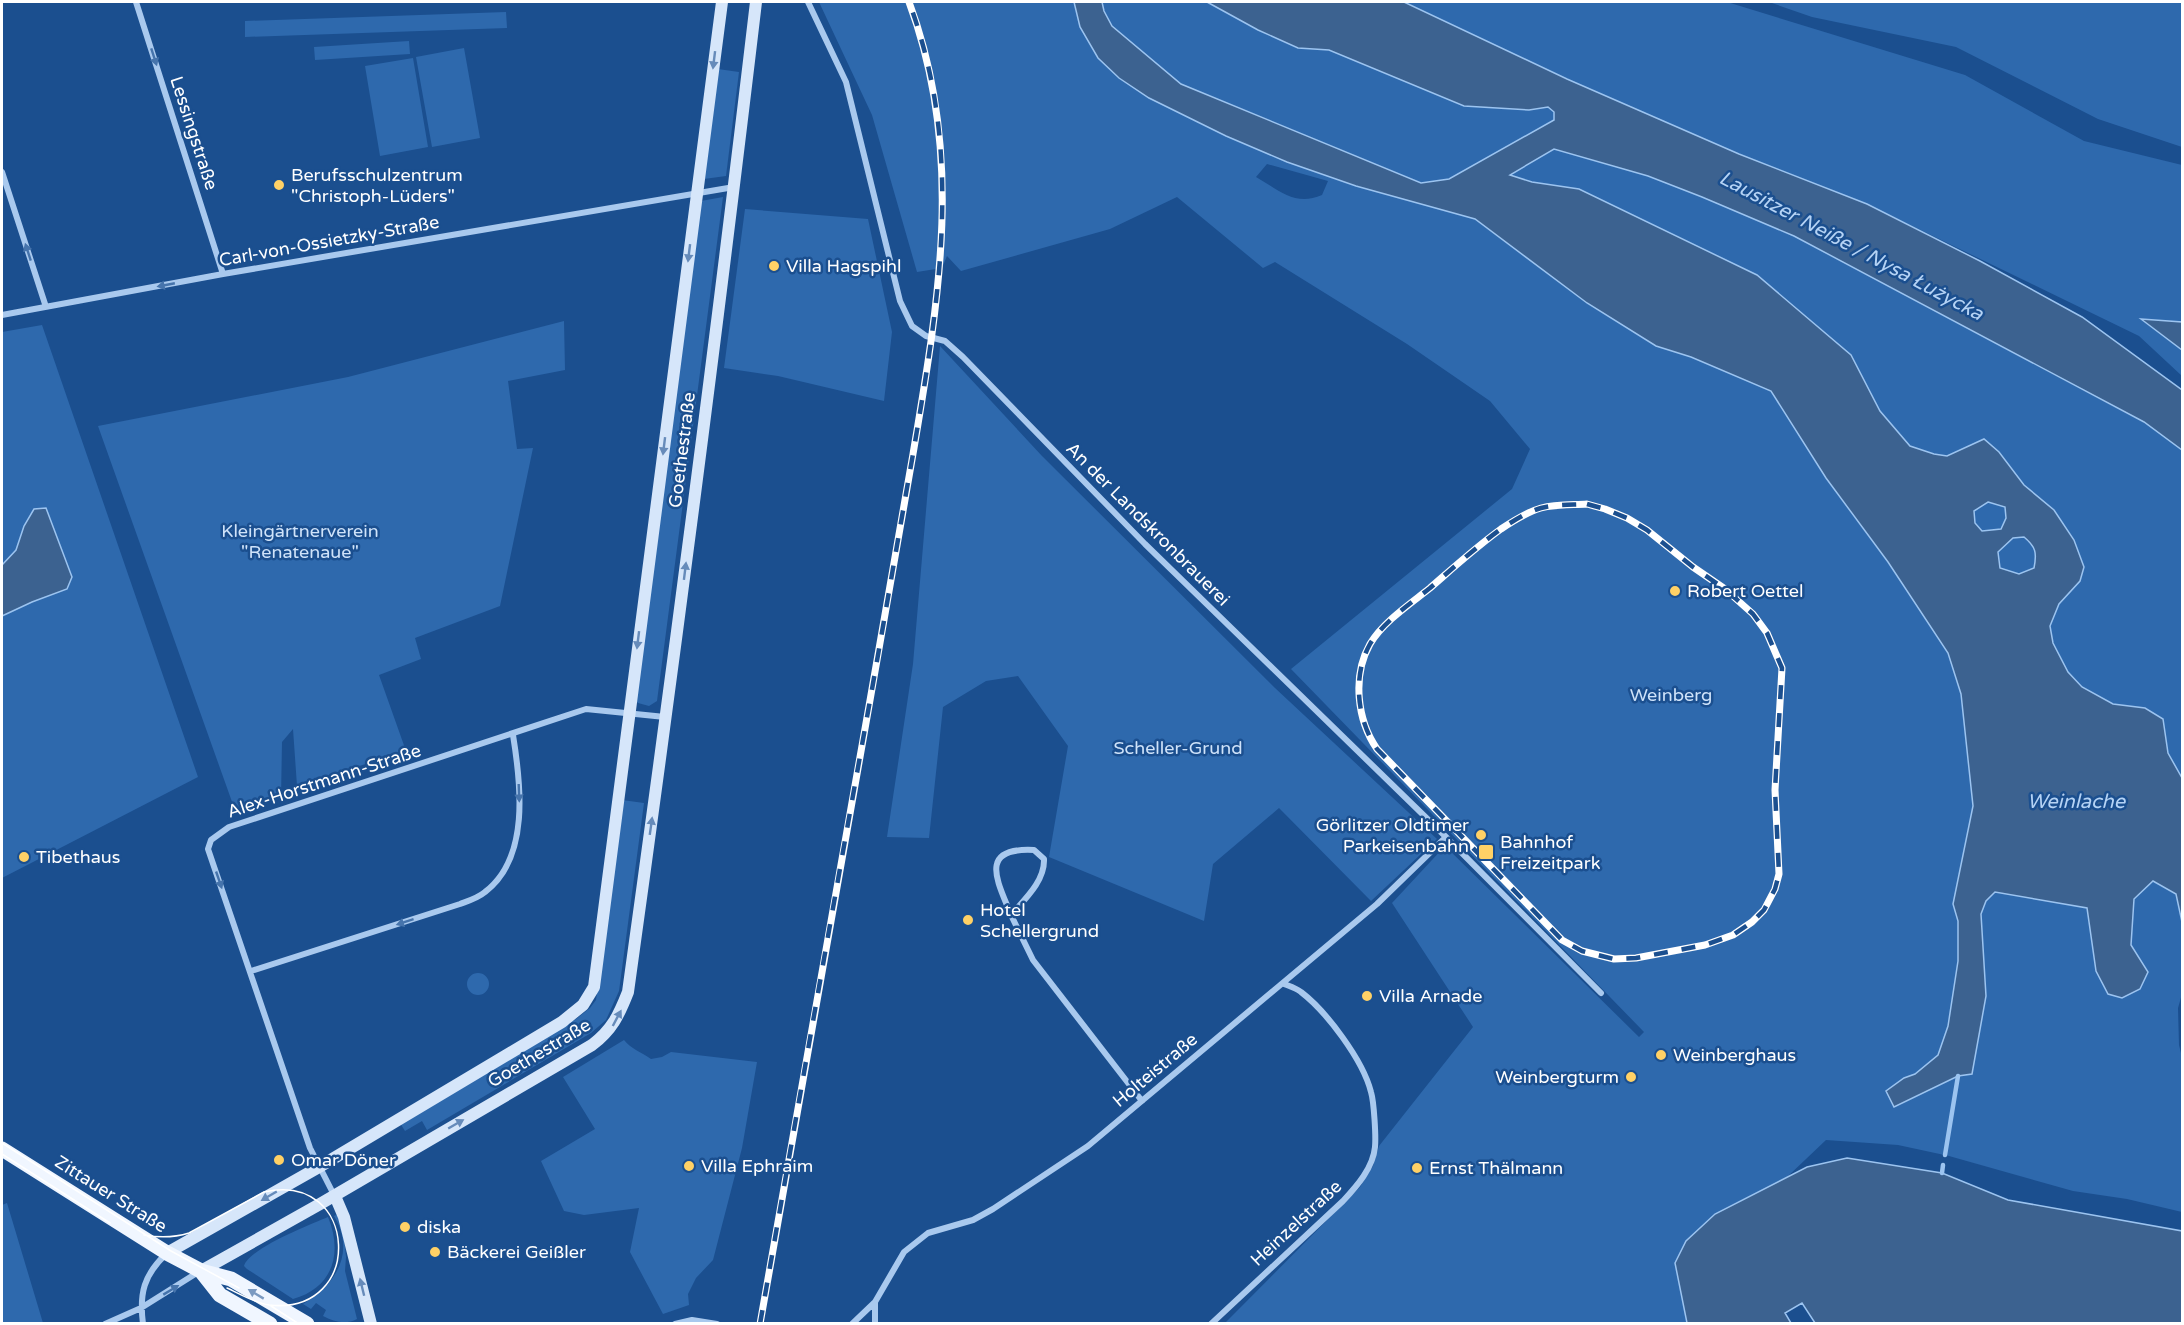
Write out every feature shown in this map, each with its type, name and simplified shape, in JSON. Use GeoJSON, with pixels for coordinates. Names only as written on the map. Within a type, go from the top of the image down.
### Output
{"type":"FeatureCollection","features":[{"type":"Feature","properties":{"kind":"main road","name":"Zittauer Straße"},"geometry":{"type":"LineString","coordinates":[[2,1149],[167,1253],[201,1271],[231,1278],[307,1323]]}},
{"type":"Feature","properties":{"kind":"main road","name":"Zittauer Straße"},"geometry":{"type":"LineString","coordinates":[[201,1271],[220,1295],[270,1323]]}},
{"type":"Feature","properties":{"kind":"street","name":"Lessingstraße"},"geometry":{"type":"LineString","coordinates":[[136,2],[223,274]]}},
{"type":"Feature","properties":{"kind":"street","name":"Goethestraße"},"geometry":{"type":"LineString","coordinates":[[167,1253],[319,1167],[562,1022],[579,1010],[594,987],[722,2]]}},
{"type":"Feature","properties":{"kind":"street","name":"Goethestraße"},"geometry":{"type":"LineString","coordinates":[[201,1271],[335,1196],[592,1045],[615,1023],[628,992],[666,717],[756,2]]}},
{"type":"Feature","properties":{"kind":"street","name":"An der Landskronbrauerei"},"geometry":{"type":"LineString","coordinates":[[808,2],[846,82],[896,289],[912,326],[926,336],[945,341],[963,357],[1161,560],[1446,837],[1601,993]]}},
{"type":"Feature","properties":{"kind":"street"},"geometry":{"type":"LineString","coordinates":[[2,171],[46,307]]}},
{"type":"Feature","properties":{"kind":"street"},"geometry":{"type":"LineString","coordinates":[[697,193],[734,186]]}},
{"type":"Feature","properties":{"kind":"street","name":"Carl-von-Ossietzky-Straße"},"geometry":{"type":"LineString","coordinates":[[2,315],[223,274],[697,193]]}},
{"type":"Feature","properties":{"kind":"street","name":"Alex-Horstmann-Straße"},"geometry":{"type":"LineString","coordinates":[[319,1167],[310,1148],[208,849],[211,840],[223,830],[586,709],[629,712]]}},
{"type":"Feature","properties":{"kind":"street"},"geometry":{"type":"LineString","coordinates":[[629,712],[666,717]]}},
{"type":"Feature","properties":{"kind":"street"},"geometry":{"type":"LineString","coordinates":[[251,971],[460,904],[484,893],[504,873],[516,839],[520,810],[518,768],[513,735]]}},
{"type":"Feature","properties":{"kind":"street","name":"Holteistraße"},"geometry":{"type":"LineString","coordinates":[[852,1323],[874,1302],[904,1252],[928,1233],[973,1220],[993,1209],[1088,1146],[1377,904],[1446,837]]}},
{"type":"Feature","properties":{"kind":"street"},"geometry":{"type":"LineString","coordinates":[[1011,915],[1035,886],[1044,869],[1044,858],[1034,850],[1011,851],[996,863],[997,881],[1011,915],[1034,960],[1142,1101]]}},
{"type":"Feature","properties":{"kind":"street","name":"Heinzelstraße"},"geometry":{"type":"LineString","coordinates":[[1211,1323],[1358,1185],[1370,1165],[1375,1147],[1371,1092],[1354,1053],[1323,1014],[1300,991],[1284,984]]}},
{"type":"Feature","properties":{"kind":"street"},"geometry":{"type":"LineString","coordinates":[[319,1167],[335,1196],[347,1228],[371,1323]]}},
{"type":"Feature","properties":{"kind":"street"},"geometry":{"type":"LineString","coordinates":[[143,1323],[141,1308],[147,1276],[155,1264],[167,1253]]}},
{"type":"Feature","properties":{"kind":"street"},"geometry":{"type":"LineString","coordinates":[[105,1323],[141,1308],[201,1271]]}},
{"type":"Feature","properties":{"kind":"street"},"geometry":{"type":"LineString","coordinates":[[874,1302],[875,1323]]}},
{"type":"Feature","properties":{"kind":"street"},"geometry":{"type":"LineString","coordinates":[[675,1323],[692,1320],[717,1323]]}},
{"type":"Feature","properties":{"kind":"green space","name":"Weinberg"},"geometry":{"type":"Polygon","coordinates":[[[819,2],[1074,2],[1080,27],[1119,78],[1149,98],[1226,136],[1287,162],[1356,186],[1475,219],[1587,303],[1656,346],[1691,357],[1771,391],[1826,478],[1888,562],[1948,653],[1961,694],[1973,806],[1953,904],[1958,921],[1958,961],[1948,1026],[1938,1055],[1915,1074],[1904,1078],[1894,1107],[1958,1076],[1986,996],[1981,914],[1986,901],[1995,892],[2087,908],[2096,971],[2148,972],[2131,945],[2134,899],[2153,881],[2176,894],[2182,922],[2182,994],[2178,1008],[2179,1045],[2182,1057],[2182,1212],[2127,1199],[2073,1191],[1949,1156],[1898,1145],[1826,1140],[1786,1178],[1715,1214],[1688,1323],[1225,1323],[1360,1187],[1373,1166],[1379,1146],[1473,1027],[1392,903],[1445,846],[1639,1037],[1644,1032],[1291,669],[1512,489],[1530,449],[1490,401],[1407,344],[1275,262],[1263,268],[1177,197],[1110,229],[961,271],[947,256],[942,268],[917,272],[872,115],[819,2]],[[1267,164],[1256,177],[1280,192],[1304,199],[1322,195],[1328,181],[1267,164]]]}},
{"type":"Feature","properties":{"kind":"green space"},"geometry":{"type":"Polygon","coordinates":[[[1102,2],[1207,2],[1258,30],[1298,48],[1329,50],[1464,106],[1529,110],[1548,107],[1554,112],[1554,120],[1449,179],[1421,183],[1181,84],[1112,26],[1102,2]]]}},
{"type":"Feature","properties":{"kind":"green space"},"geometry":{"type":"Polygon","coordinates":[[[1404,2],[1727,2],[1965,75],[2084,141],[2182,165],[2182,322],[2142,320],[2182,350],[2182,376],[2139,336],[1867,204],[1739,154],[1567,79],[1404,2]]]}},
{"type":"Feature","properties":{"kind":"green space"},"geometry":{"type":"Polygon","coordinates":[[[1769,2],[2182,2],[2182,147],[2098,119],[1956,47],[1812,17],[1769,2]]]}},
{"type":"Feature","properties":{"kind":"green space"},"geometry":{"type":"Polygon","coordinates":[[[506,12],[507,28],[245,37],[245,21],[506,12]]]}},
{"type":"Feature","properties":{"kind":"green space"},"geometry":{"type":"Polygon","coordinates":[[[409,41],[410,54],[315,60],[314,47],[409,41]]]}},
{"type":"Feature","properties":{"kind":"green space"},"geometry":{"type":"Polygon","coordinates":[[[464,48],[480,138],[432,147],[416,57],[464,48]]]}},
{"type":"Feature","properties":{"kind":"green space"},"geometry":{"type":"Polygon","coordinates":[[[413,58],[428,147],[380,156],[365,66],[413,58]]]}},
{"type":"Feature","properties":{"kind":"green space"},"geometry":{"type":"Polygon","coordinates":[[[718,69],[739,72],[726,176],[704,179],[718,69]]]}},
{"type":"Feature","properties":{"kind":"green space"},"geometry":{"type":"Polygon","coordinates":[[[1554,149],[1648,176],[1794,236],[2150,426],[2182,450],[2182,778],[2168,753],[2162,719],[2145,708],[2113,704],[2082,687],[2068,672],[2053,643],[2050,626],[2059,604],[2080,581],[2084,567],[2074,539],[2054,510],[2024,485],[1999,452],[1984,439],[1947,456],[1910,446],[1880,411],[1851,355],[1532,182],[1509,175],[1554,149]]]}},
{"type":"Feature","properties":{"kind":"green space"},"geometry":{"type":"Polygon","coordinates":[[[723,197],[657,701],[649,706],[635,700],[701,201],[723,197]]]}},
{"type":"Feature","properties":{"kind":"green space"},"geometry":{"type":"Polygon","coordinates":[[[745,209],[868,219],[892,332],[884,401],[778,376],[724,368],[745,209]]]}},
{"type":"Feature","properties":{"kind":"green space","name":"Kleingärtnerverein \"Renatenaue\""},"geometry":{"type":"Polygon","coordinates":[[[564,321],[565,370],[508,381],[517,449],[533,448],[500,606],[415,638],[421,659],[379,675],[406,751],[297,786],[293,729],[282,742],[281,798],[236,813],[98,426],[348,377],[564,321]]]}},
{"type":"Feature","properties":{"kind":"green space"},"geometry":{"type":"Polygon","coordinates":[[[42,325],[198,777],[2,878],[2,332],[42,325]]]}},
{"type":"Feature","properties":{"kind":"green space","name":"Scheller-Grund"},"geometry":{"type":"Polygon","coordinates":[[[940,346],[1042,456],[1275,688],[1437,839],[1371,901],[1279,808],[1213,864],[1204,921],[1049,857],[1068,746],[1018,676],[986,681],[943,707],[929,838],[887,837],[913,664],[940,346]]]}},
{"type":"Feature","properties":{"kind":"green space"},"geometry":{"type":"Polygon","coordinates":[[[1988,502],[2005,507],[2006,518],[2001,529],[1982,531],[1975,523],[1974,510],[1988,502]]]}},
{"type":"Feature","properties":{"kind":"green space"},"geometry":{"type":"Polygon","coordinates":[[[2024,537],[2035,551],[2034,568],[2019,574],[2000,568],[1998,552],[2013,538],[2024,537]]]}},
{"type":"Feature","properties":{"kind":"green space"},"geometry":{"type":"Polygon","coordinates":[[[622,800],[644,803],[619,991],[606,1020],[591,1033],[427,1130],[422,1121],[405,1131],[400,1123],[576,1019],[596,1000],[622,800]]]}},
{"type":"Feature","properties":{"kind":"green space"},"geometry":{"type":"Polygon","coordinates":[[[478,973],[486,976],[489,984],[486,992],[478,995],[470,992],[467,984],[470,976],[478,973]]]}},
{"type":"Feature","properties":{"kind":"green space"},"geometry":{"type":"Polygon","coordinates":[[[624,1040],[651,1059],[671,1052],[757,1062],[742,1148],[713,1260],[696,1278],[688,1294],[689,1305],[663,1314],[630,1252],[639,1208],[584,1215],[564,1211],[541,1161],[595,1129],[563,1077],[624,1040]]]}},
{"type":"Feature","properties":{"kind":"green space"},"geometry":{"type":"Polygon","coordinates":[[[7,1203],[43,1323],[2,1323],[2,1205],[7,1203]]]}},
{"type":"Feature","properties":{"kind":"green space"},"geometry":{"type":"Polygon","coordinates":[[[338,1214],[344,1236],[345,1271],[357,1319],[344,1322],[323,1316],[326,1310],[316,1303],[311,1309],[303,1304],[325,1287],[339,1266],[343,1255],[343,1242],[334,1216],[338,1214]]]}},
{"type":"Feature","properties":{"kind":"green space"},"geometry":{"type":"Polygon","coordinates":[[[328,1217],[334,1243],[331,1267],[326,1278],[307,1294],[293,1299],[244,1266],[256,1252],[268,1245],[328,1217]]]}},
{"type":"Feature","properties":{"kind":"water","name":"Weinlache"},"geometry":{"type":"Polygon","coordinates":[[[1074,2],[1102,2],[1112,26],[1181,84],[1421,183],[1449,179],[1554,120],[1554,112],[1548,107],[1529,110],[1464,106],[1329,50],[1298,48],[1258,30],[1207,2],[1404,2],[1567,79],[1739,154],[1867,204],[1980,261],[2082,317],[2182,390],[2182,450],[2144,422],[1794,236],[1702,197],[1648,176],[1554,149],[1510,175],[1532,182],[1579,189],[1757,275],[1851,355],[1880,411],[1910,446],[1947,456],[1984,439],[1999,452],[2024,485],[2054,510],[2074,540],[2084,567],[2080,581],[2059,604],[2050,626],[2053,643],[2068,672],[2082,687],[2113,704],[2145,708],[2163,719],[2168,753],[2182,778],[2182,922],[2176,894],[2153,881],[2134,899],[2131,945],[2148,972],[2140,989],[2122,998],[2108,994],[2096,971],[2087,908],[1995,892],[1986,901],[1981,914],[1986,996],[1972,1074],[1958,1076],[1894,1107],[1886,1091],[1904,1078],[1915,1074],[1938,1055],[1948,1026],[1958,961],[1958,921],[1953,904],[1973,806],[1961,694],[1948,653],[1888,562],[1826,478],[1771,391],[1691,357],[1656,346],[1587,303],[1475,219],[1356,186],[1287,162],[1226,136],[1149,98],[1119,78],[1098,58],[1080,27],[1074,2]],[[1988,502],[1974,511],[1975,523],[1982,531],[2001,529],[2006,518],[2005,507],[1988,502]],[[2024,537],[2013,538],[1998,552],[2000,568],[2019,574],[2034,568],[2035,551],[2024,537]]]}},
{"type":"Feature","properties":{"kind":"water"},"geometry":{"type":"Polygon","coordinates":[[[2141,319],[2182,322],[2182,350],[2141,319]]]}},
{"type":"Feature","properties":{"kind":"water"},"geometry":{"type":"Polygon","coordinates":[[[46,508],[72,577],[67,589],[2,616],[2,565],[16,550],[24,526],[34,509],[46,508]]]}},
{"type":"Feature","properties":{"kind":"water"},"geometry":{"type":"Polygon","coordinates":[[[1847,1158],[1942,1173],[2008,1200],[2182,1231],[2182,1323],[1815,1323],[1802,1303],[1785,1313],[1791,1323],[1687,1323],[1675,1263],[1686,1241],[1715,1214],[1807,1167],[1847,1158]]]}},
{"type":"Feature","properties":{"kind":"waterway"},"geometry":{"type":"LineString","coordinates":[[1945,1155],[1958,1076]]}},
{"type":"Feature","properties":{"kind":"waterway"},"geometry":{"type":"LineString","coordinates":[[1942,1173],[1943,1165]]}},
{"type":"Feature","properties":{"kind":"tram line"},"geometry":{"type":"LineString","coordinates":[[2,1143],[171,1251],[239,1288]]}},
{"type":"Feature","properties":{"kind":"tram line"},"geometry":{"type":"LineString","coordinates":[[2,1154],[110,1223]]}},
{"type":"Feature","properties":{"kind":"tram line"},"geometry":{"type":"LineString","coordinates":[[144,1235],[166,1237],[189,1233],[264,1192],[295,1191],[318,1202],[333,1221],[338,1244],[335,1268],[322,1289],[301,1302],[269,1305],[227,1288]]}},
{"type":"Feature","properties":{"kind":"tram line"},"geometry":{"type":"LineString","coordinates":[[271,1306],[299,1324]]}},
{"type":"Feature","properties":{"kind":"railway"},"geometry":{"type":"LineString","coordinates":[[760,1324],[913,454],[938,283],[942,226],[942,170],[937,114],[926,58],[909,2]]}},
{"type":"Feature","properties":{"kind":"railway"},"geometry":{"type":"LineString","coordinates":[[1587,504],[1627,518],[1647,530],[1725,589],[1753,614],[1767,633],[1782,668],[1775,790],[1779,874],[1775,889],[1764,910],[1752,922],[1733,935],[1705,945],[1636,958],[1614,959],[1582,951],[1562,940],[1377,749],[1365,725],[1359,698],[1364,657],[1375,636],[1397,614],[1483,543],[1515,520],[1541,508],[1587,504]]}},
{"type":"Feature","properties":{"kind":"place","name":"Berufsschulzentrum \"Christoph-Lüders\""},"geometry":{"type":"Point","coordinates":[279,185]}},
{"type":"Feature","properties":{"kind":"place","name":"Villa Hagspihl"},"geometry":{"type":"Point","coordinates":[774,266]}},
{"type":"Feature","properties":{"kind":"place","name":"Robert Oettel"},"geometry":{"type":"Point","coordinates":[1675,591]}},
{"type":"Feature","properties":{"kind":"place","name":"Görlitzer Oldtimer Parkeisenbahn"},"geometry":{"type":"Point","coordinates":[1481,835]}},
{"type":"Feature","properties":{"kind":"place","name":"Bahnhof Freizeitpark"},"geometry":{"type":"Point","coordinates":[1486,852]}},
{"type":"Feature","properties":{"kind":"place","name":"Tibethaus"},"geometry":{"type":"Point","coordinates":[24,857]}},
{"type":"Feature","properties":{"kind":"place","name":"Hotel Schellergrund"},"geometry":{"type":"Point","coordinates":[968,920]}},
{"type":"Feature","properties":{"kind":"place","name":"Villa Arnade"},"geometry":{"type":"Point","coordinates":[1367,996]}},
{"type":"Feature","properties":{"kind":"place","name":"Weinberghaus"},"geometry":{"type":"Point","coordinates":[1661,1055]}},
{"type":"Feature","properties":{"kind":"place","name":"Weinbergturm"},"geometry":{"type":"Point","coordinates":[1631,1077]}},
{"type":"Feature","properties":{"kind":"place","name":"Omar Döner"},"geometry":{"type":"Point","coordinates":[279,1160]}},
{"type":"Feature","properties":{"kind":"place","name":"Villa Ephraim"},"geometry":{"type":"Point","coordinates":[689,1166]}},
{"type":"Feature","properties":{"kind":"place","name":"Ernst Thälmann"},"geometry":{"type":"Point","coordinates":[1417,1168]}},
{"type":"Feature","properties":{"kind":"place","name":"diska"},"geometry":{"type":"Point","coordinates":[405,1227]}},
{"type":"Feature","properties":{"kind":"place","name":"Bäckerei Geißler"},"geometry":{"type":"Point","coordinates":[435,1252]}},
{"type":"Feature","properties":{"kind":"water label","name":"Lausitzer Neiße / Nysa Łużycka"},"geometry":{"type":"Point","coordinates":[1851,246]}}]}
